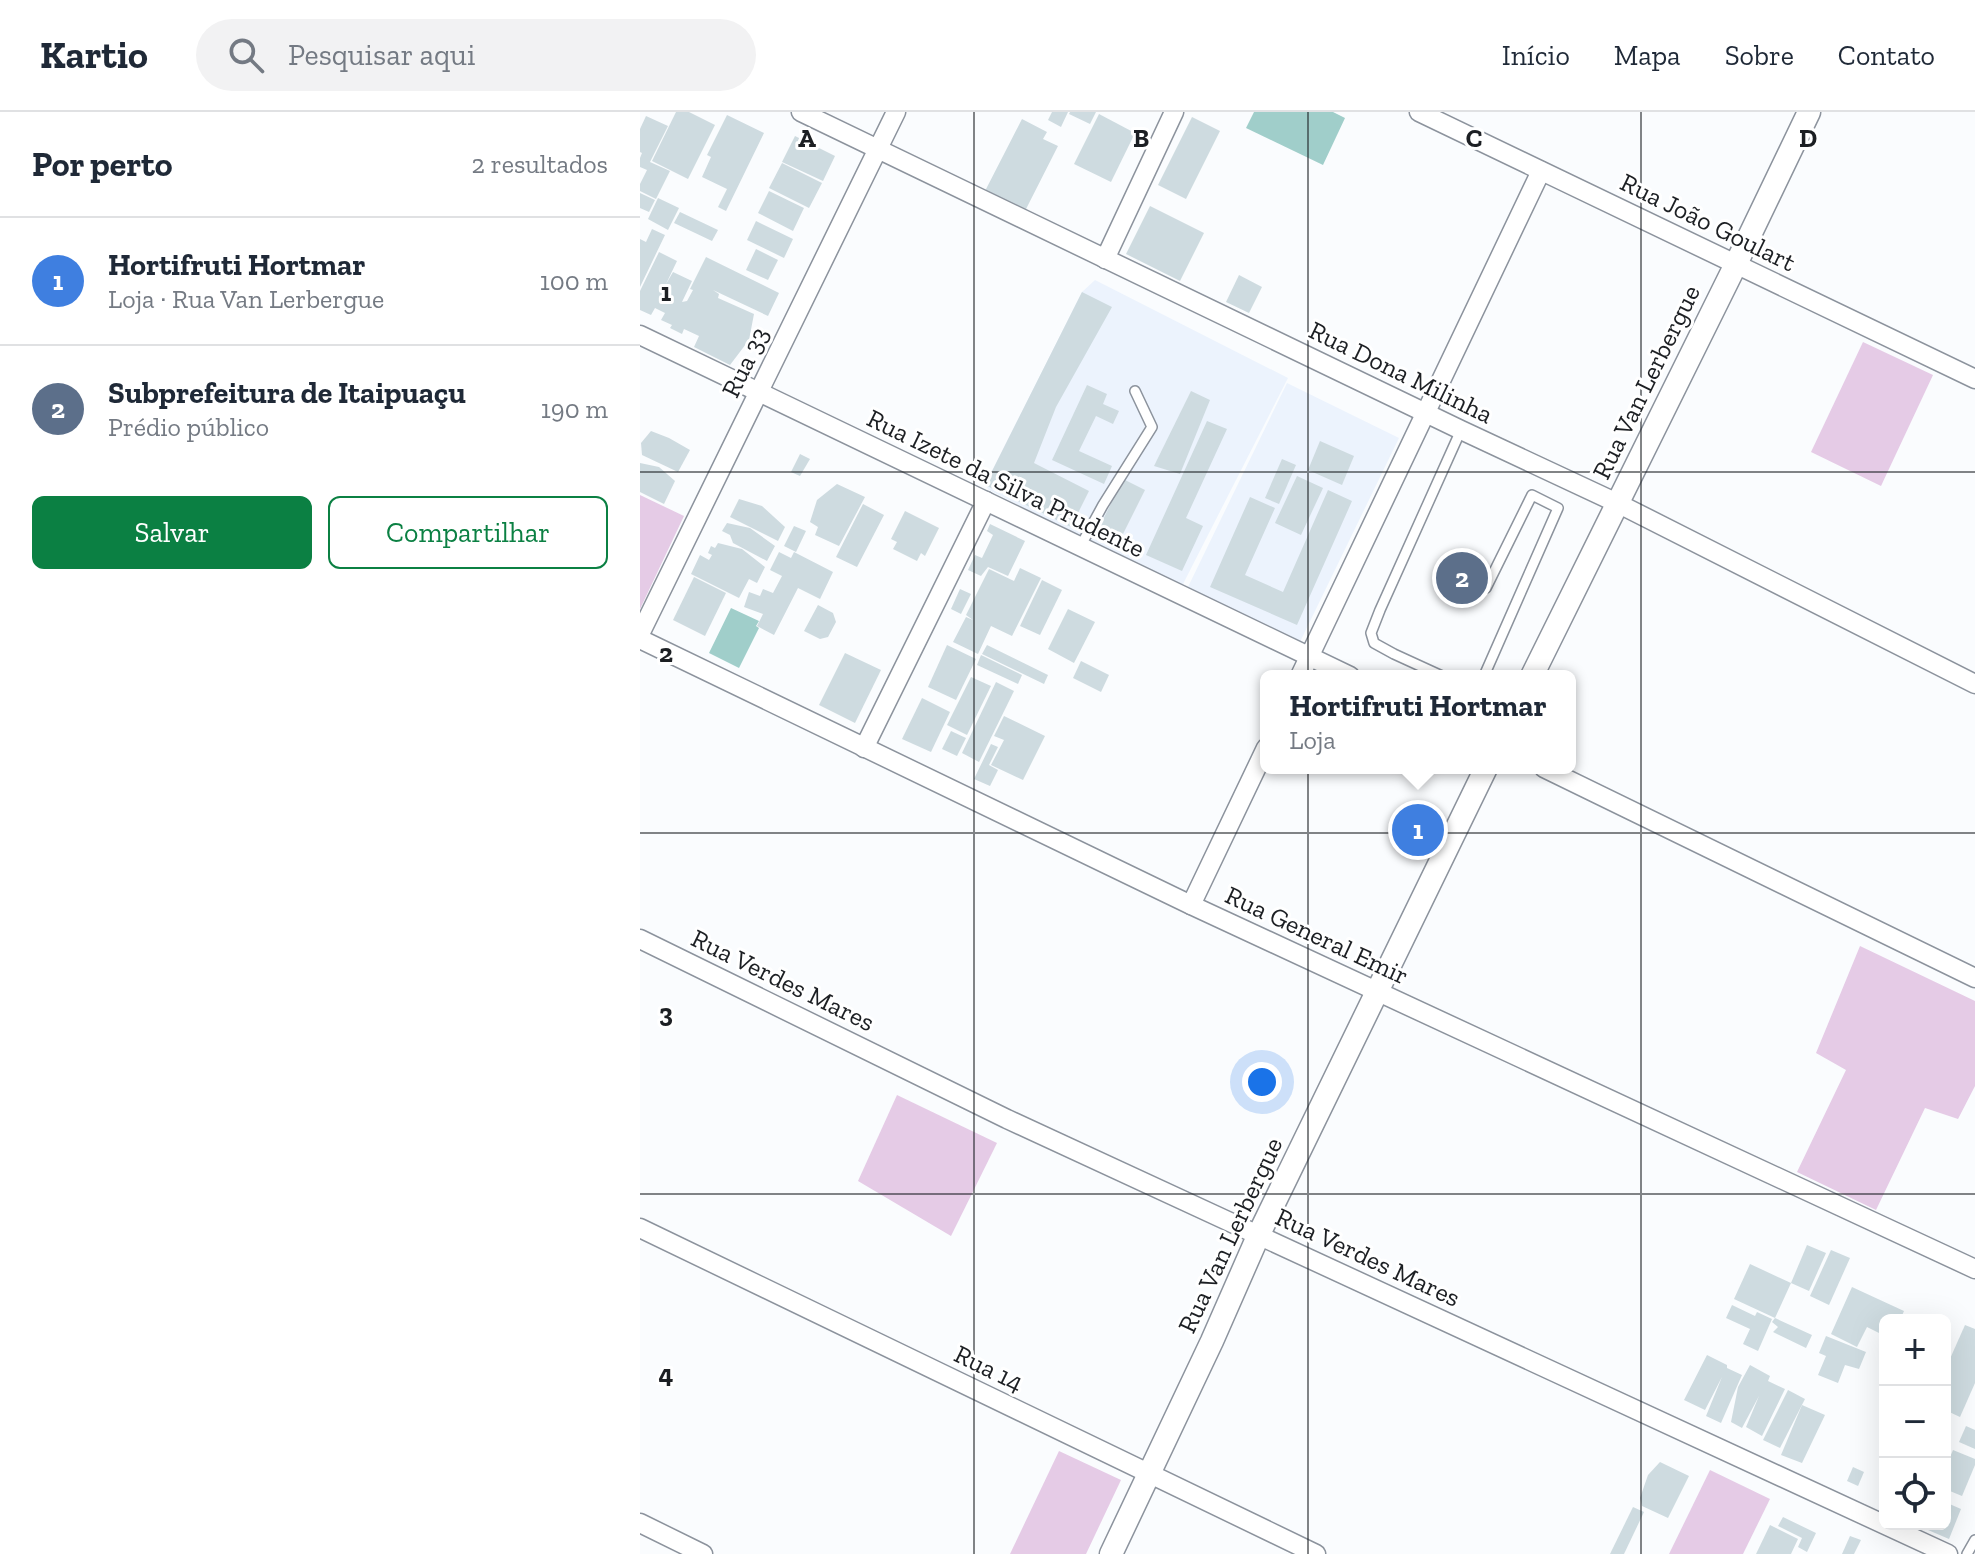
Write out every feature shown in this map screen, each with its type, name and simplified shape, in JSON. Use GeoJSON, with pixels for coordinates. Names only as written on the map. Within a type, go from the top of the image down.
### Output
{"type":"FeatureCollection","features":[{"type":"Feature","properties":{"kind":"street","name":"Rua Dona Milinha"},"geometry":{"type":"LineString","coordinates":[[801,112],[1617,503],[1975,684]]}},
{"type":"Feature","properties":{"kind":"street","name":"Rua 33"},"geometry":{"type":"LineString","coordinates":[[640,637],[896,112]]}},
{"type":"Feature","properties":{"kind":"street"},"geometry":{"type":"LineString","coordinates":[[1105,259],[1174,112]]}},
{"type":"Feature","properties":{"kind":"street","name":"Rua João Goulart"},"geometry":{"type":"LineString","coordinates":[[1419,112],[1975,379]]}},
{"type":"Feature","properties":{"kind":"street","name":"Rua Van Lerbergue"},"geometry":{"type":"LineString","coordinates":[[1535,670],[1809,112]]}},
{"type":"Feature","properties":{"kind":"street"},"geometry":{"type":"LineString","coordinates":[[1303,670],[1541,171]]}},
{"type":"Feature","properties":{"kind":"street","name":"Rua Izete da Silva Prudente"},"geometry":{"type":"LineString","coordinates":[[640,335],[1338,670]]}},
{"type":"Feature","properties":{"kind":"street"},"geometry":{"type":"LineString","coordinates":[[864,748],[986,501]]}},
{"type":"Feature","properties":{"kind":"street","name":"Rua General Emir"},"geometry":{"type":"LineString","coordinates":[[640,637],[1191,905],[1975,1269]]}},
{"type":"Feature","properties":{"kind":"street"},"geometry":{"type":"LineString","coordinates":[[1191,905],[1260,761]]}},
{"type":"Feature","properties":{"kind":"street","name":"Rua Van Lerbergue"},"geometry":{"type":"LineString","coordinates":[[1111,1554],[1259,1234],[1483,774]]}},
{"type":"Feature","properties":{"kind":"street"},"geometry":{"type":"LineString","coordinates":[[1556,774],[1975,978]]}},
{"type":"Feature","properties":{"kind":"street","name":"Rua Verdes Mares"},"geometry":{"type":"LineString","coordinates":[[640,939],[1007,1119],[1948,1554]]}},
{"type":"Feature","properties":{"kind":"street","name":"Rua 14"},"geometry":{"type":"LineString","coordinates":[[640,1228],[1316,1554]]}},
{"type":"Feature","properties":{"kind":"street"},"geometry":{"type":"LineString","coordinates":[[640,1523],[703,1554]]}},
{"type":"Feature","properties":{"kind":"lane"},"geometry":{"type":"LineString","coordinates":[[1080,547],[1152,427],[1135,391]]}},
{"type":"Feature","properties":{"kind":"lane"},"geometry":{"type":"LineString","coordinates":[[1429,670],[1374,643],[1371,633],[1461,430]]}},
{"type":"Feature","properties":{"kind":"lane"},"geometry":{"type":"LineString","coordinates":[[1486,588],[1532,495],[1558,508],[1487,670]]}},
{"type":"Feature","properties":{"kind":"lane"},"geometry":{"type":"LineString","coordinates":[[1967,1554],[1975,1540]]}},
{"type":"Feature","properties":{"kind":"shaded area"},"geometry":{"type":"Polygon","coordinates":[[[1095,280],[1288,378],[1181,588],[989,490],[985,485],[1082,292],[1095,280]]]}},
{"type":"Feature","properties":{"kind":"shaded area"},"geometry":{"type":"Polygon","coordinates":[[[1863,342],[1933,375],[1881,486],[1811,452],[1863,342]]]}},
{"type":"Feature","properties":{"kind":"shaded area"},"geometry":{"type":"Polygon","coordinates":[[[1287,383],[1399,438],[1299,644],[1187,589],[1287,383]]]}},
{"type":"Feature","properties":{"kind":"shaded area"},"geometry":{"type":"Polygon","coordinates":[[[640,495],[684,516],[640,609],[640,495]]]}},
{"type":"Feature","properties":{"kind":"shaded area"},"geometry":{"type":"Polygon","coordinates":[[[1860,946],[1975,1001],[1975,1086],[1958,1119],[1925,1108],[1876,1210],[1797,1172],[1846,1070],[1816,1053],[1860,946]]]}},
{"type":"Feature","properties":{"kind":"shaded area"},"geometry":{"type":"Polygon","coordinates":[[[897,1095],[997,1143],[951,1236],[858,1181],[897,1095]]]}},
{"type":"Feature","properties":{"kind":"shaded area"},"geometry":{"type":"Polygon","coordinates":[[[1059,1451],[1121,1480],[1086,1554],[1010,1554],[1059,1451]]]}},
{"type":"Feature","properties":{"kind":"shaded area"},"geometry":{"type":"Polygon","coordinates":[[[1710,1470],[1770,1499],[1743,1554],[1669,1554],[1710,1470]]]}},
{"type":"Feature","properties":{"kind":"water"},"geometry":{"type":"Polygon","coordinates":[[[1254,112],[1333,112],[1345,118],[1323,165],[1246,128],[1254,112]]]}},
{"type":"Feature","properties":{"kind":"water"},"geometry":{"type":"Polygon","coordinates":[[[731,608],[759,621],[756,626],[759,628],[739,668],[709,653],[731,608]]]}},
{"type":"Feature","properties":{"kind":"building"},"geometry":{"type":"Polygon","coordinates":[[[676,112],[689,112],[715,125],[688,179],[652,161],[676,112]]]}},
{"type":"Feature","properties":{"kind":"building"},"geometry":{"type":"Polygon","coordinates":[[[1052,112],[1068,112],[1061,127],[1048,120],[1052,112]]]}},
{"type":"Feature","properties":{"kind":"building"},"geometry":{"type":"Polygon","coordinates":[[[1070,112],[1096,112],[1090,124],[1070,112]]]}},
{"type":"Feature","properties":{"kind":"building"},"geometry":{"type":"Polygon","coordinates":[[[1099,114],[1135,133],[1111,182],[1074,164],[1099,114]]]}},
{"type":"Feature","properties":{"kind":"building"},"geometry":{"type":"Polygon","coordinates":[[[727,115],[764,133],[726,211],[718,207],[727,189],[702,177],[711,157],[707,155],[727,115]]]}},
{"type":"Feature","properties":{"kind":"building"},"geometry":{"type":"Polygon","coordinates":[[[646,116],[668,126],[650,162],[670,171],[656,199],[640,191],[647,170],[640,167],[640,129],[646,116]]]}},
{"type":"Feature","properties":{"kind":"building"},"geometry":{"type":"Polygon","coordinates":[[[1192,117],[1220,131],[1186,199],[1158,185],[1192,117]]]}},
{"type":"Feature","properties":{"kind":"building"},"geometry":{"type":"Polygon","coordinates":[[[1022,119],[1047,132],[1043,139],[1058,146],[1024,213],[984,193],[1022,119]]]}},
{"type":"Feature","properties":{"kind":"building"},"geometry":{"type":"Polygon","coordinates":[[[795,136],[835,156],[823,181],[782,162],[795,136]]]}},
{"type":"Feature","properties":{"kind":"building"},"geometry":{"type":"Polygon","coordinates":[[[782,163],[822,183],[809,208],[769,188],[782,163]]]}},
{"type":"Feature","properties":{"kind":"building"},"geometry":{"type":"Polygon","coordinates":[[[769,191],[804,208],[793,231],[758,213],[769,191]]]}},
{"type":"Feature","properties":{"kind":"building"},"geometry":{"type":"Polygon","coordinates":[[[640,193],[655,200],[649,212],[640,208],[640,193]]]}},
{"type":"Feature","properties":{"kind":"building"},"geometry":{"type":"Polygon","coordinates":[[[658,198],[679,208],[668,230],[648,219],[658,198]]]}},
{"type":"Feature","properties":{"kind":"building"},"geometry":{"type":"Polygon","coordinates":[[[1150,206],[1204,233],[1180,281],[1126,254],[1150,206]]]}},
{"type":"Feature","properties":{"kind":"building"},"geometry":{"type":"Polygon","coordinates":[[[680,212],[718,230],[712,241],[674,223],[680,212]]]}},
{"type":"Feature","properties":{"kind":"building"},"geometry":{"type":"Polygon","coordinates":[[[756,221],[793,239],[784,258],[747,240],[756,221]]]}},
{"type":"Feature","properties":{"kind":"building"},"geometry":{"type":"Polygon","coordinates":[[[652,229],[665,235],[640,287],[640,239],[646,242],[652,229]]]}},
{"type":"Feature","properties":{"kind":"building"},"geometry":{"type":"Polygon","coordinates":[[[756,249],[778,260],[768,280],[746,270],[756,249]]]}},
{"type":"Feature","properties":{"kind":"building"},"geometry":{"type":"Polygon","coordinates":[[[659,252],[677,261],[666,284],[673,272],[692,281],[682,302],[687,301],[693,290],[690,289],[706,257],[779,293],[768,316],[713,290],[719,294],[718,298],[754,314],[749,340],[730,365],[694,347],[699,336],[684,329],[682,334],[670,328],[672,325],[661,320],[665,313],[655,308],[651,315],[640,310],[640,291],[659,252]]]}},
{"type":"Feature","properties":{"kind":"building"},"geometry":{"type":"Polygon","coordinates":[[[1239,275],[1262,287],[1249,313],[1226,302],[1239,275]]]}},
{"type":"Feature","properties":{"kind":"building"},"geometry":{"type":"Polygon","coordinates":[[[1082,292],[1112,307],[1056,407],[1034,463],[1089,491],[1071,527],[985,485],[1082,292]]]}},
{"type":"Feature","properties":{"kind":"building"},"geometry":{"type":"Polygon","coordinates":[[[1087,385],[1107,394],[1103,404],[1119,411],[1113,424],[1096,416],[1079,451],[1112,466],[1104,484],[1052,460],[1087,385]]]}},
{"type":"Feature","properties":{"kind":"building"},"geometry":{"type":"Polygon","coordinates":[[[1191,391],[1210,400],[1180,474],[1154,466],[1191,391]]]}},
{"type":"Feature","properties":{"kind":"building"},"geometry":{"type":"Polygon","coordinates":[[[1207,421],[1227,429],[1186,518],[1203,526],[1182,571],[1146,555],[1207,421]]]}},
{"type":"Feature","properties":{"kind":"building"},"geometry":{"type":"Polygon","coordinates":[[[651,431],[690,450],[678,472],[642,455],[641,443],[651,431]]]}},
{"type":"Feature","properties":{"kind":"building"},"geometry":{"type":"Polygon","coordinates":[[[1320,441],[1354,456],[1342,485],[1308,470],[1320,441]]]}},
{"type":"Feature","properties":{"kind":"building"},"geometry":{"type":"Polygon","coordinates":[[[800,454],[810,459],[800,476],[791,472],[800,454]]]}},
{"type":"Feature","properties":{"kind":"building"},"geometry":{"type":"Polygon","coordinates":[[[1282,459],[1296,465],[1279,504],[1265,498],[1282,459]]]}},
{"type":"Feature","properties":{"kind":"building"},"geometry":{"type":"Polygon","coordinates":[[[640,463],[659,467],[675,481],[664,504],[640,492],[640,463]]]}},
{"type":"Feature","properties":{"kind":"building"},"geometry":{"type":"Polygon","coordinates":[[[1297,476],[1323,488],[1301,535],[1275,523],[1297,476]]]}},
{"type":"Feature","properties":{"kind":"building"},"geometry":{"type":"Polygon","coordinates":[[[1123,479],[1145,490],[1117,546],[1096,534],[1123,479]]]}},
{"type":"Feature","properties":{"kind":"building"},"geometry":{"type":"Polygon","coordinates":[[[837,484],[865,497],[839,546],[815,535],[818,527],[810,522],[817,500],[837,484]]]}},
{"type":"Feature","properties":{"kind":"building"},"geometry":{"type":"Polygon","coordinates":[[[1328,490],[1352,501],[1297,625],[1210,587],[1250,497],[1275,508],[1245,575],[1283,592],[1328,490]]]}},
{"type":"Feature","properties":{"kind":"building"},"geometry":{"type":"Polygon","coordinates":[[[739,499],[762,506],[785,527],[778,541],[730,517],[739,499]]]}},
{"type":"Feature","properties":{"kind":"building"},"geometry":{"type":"Polygon","coordinates":[[[863,504],[884,515],[857,567],[836,557],[863,504]]]}},
{"type":"Feature","properties":{"kind":"building"},"geometry":{"type":"Polygon","coordinates":[[[905,511],[939,528],[925,556],[921,553],[917,561],[893,549],[897,542],[891,539],[905,511]]]}},
{"type":"Feature","properties":{"kind":"building"},"geometry":{"type":"Polygon","coordinates":[[[727,523],[750,528],[775,546],[767,561],[733,543],[730,535],[722,531],[727,523]]]}},
{"type":"Feature","properties":{"kind":"building"},"geometry":{"type":"Polygon","coordinates":[[[990,524],[1025,541],[1008,576],[988,567],[981,576],[968,570],[975,555],[982,558],[993,535],[987,531],[990,524]]]}},
{"type":"Feature","properties":{"kind":"building"},"geometry":{"type":"Polygon","coordinates":[[[794,526],[806,531],[796,552],[784,546],[794,526]]]}},
{"type":"Feature","properties":{"kind":"building"},"geometry":{"type":"Polygon","coordinates":[[[718,543],[742,549],[765,567],[757,583],[749,579],[739,598],[691,574],[700,555],[709,560],[711,546],[715,548],[718,543]]]}},
{"type":"Feature","properties":{"kind":"building"},"geometry":{"type":"Polygon","coordinates":[[[779,552],[791,558],[794,552],[833,572],[820,599],[798,588],[774,635],[757,626],[763,614],[744,607],[749,592],[760,596],[763,589],[773,593],[782,576],[770,570],[779,552]]]}},
{"type":"Feature","properties":{"kind":"building"},"geometry":{"type":"Polygon","coordinates":[[[1020,568],[1041,578],[1012,636],[991,626],[978,654],[953,642],[966,617],[973,620],[966,615],[989,569],[1014,581],[1020,568]]]}},
{"type":"Feature","properties":{"kind":"building"},"geometry":{"type":"Polygon","coordinates":[[[694,577],[726,593],[705,636],[673,620],[694,577]]]}},
{"type":"Feature","properties":{"kind":"building"},"geometry":{"type":"Polygon","coordinates":[[[1042,580],[1062,590],[1040,635],[1020,626],[1042,580]]]}},
{"type":"Feature","properties":{"kind":"building"},"geometry":{"type":"Polygon","coordinates":[[[960,589],[971,594],[961,614],[951,609],[960,589]]]}},
{"type":"Feature","properties":{"kind":"building"},"geometry":{"type":"Polygon","coordinates":[[[818,605],[833,613],[836,622],[828,637],[820,639],[804,631],[818,605]]]}},
{"type":"Feature","properties":{"kind":"building"},"geometry":{"type":"Polygon","coordinates":[[[1068,609],[1095,622],[1074,663],[1048,649],[1068,609]]]}},
{"type":"Feature","properties":{"kind":"building"},"geometry":{"type":"Polygon","coordinates":[[[947,645],[976,659],[956,700],[928,687],[947,645]]]}},
{"type":"Feature","properties":{"kind":"building"},"geometry":{"type":"Polygon","coordinates":[[[987,645],[1048,675],[1044,684],[982,654],[987,645]]]}},
{"type":"Feature","properties":{"kind":"building"},"geometry":{"type":"Polygon","coordinates":[[[845,653],[881,670],[855,723],[819,705],[845,653]]]}},
{"type":"Feature","properties":{"kind":"building"},"geometry":{"type":"Polygon","coordinates":[[[981,655],[1022,675],[1018,684],[977,665],[981,655]]]}},
{"type":"Feature","properties":{"kind":"building"},"geometry":{"type":"Polygon","coordinates":[[[1081,661],[1109,675],[1101,692],[1073,678],[1081,661]]]}},
{"type":"Feature","properties":{"kind":"building"},"geometry":{"type":"Polygon","coordinates":[[[971,677],[991,686],[967,735],[947,725],[971,677]]]}},
{"type":"Feature","properties":{"kind":"building"},"geometry":{"type":"Polygon","coordinates":[[[996,682],[1014,691],[979,762],[962,753],[996,682]]]}},
{"type":"Feature","properties":{"kind":"building"},"geometry":{"type":"Polygon","coordinates":[[[922,698],[950,712],[931,752],[902,739],[922,698]]]}},
{"type":"Feature","properties":{"kind":"building"},"geometry":{"type":"Polygon","coordinates":[[[1004,716],[1045,736],[1023,780],[991,765],[1004,740],[994,736],[1004,716]]]}},
{"type":"Feature","properties":{"kind":"building"},"geometry":{"type":"Polygon","coordinates":[[[951,731],[966,738],[957,756],[942,749],[951,731]]]}},
{"type":"Feature","properties":{"kind":"building"},"geometry":{"type":"Polygon","coordinates":[[[991,744],[998,747],[989,765],[998,770],[990,786],[974,779],[991,744]]]}},
{"type":"Feature","properties":{"kind":"building"},"geometry":{"type":"Polygon","coordinates":[[[1807,1245],[1826,1253],[1809,1291],[1791,1283],[1807,1245]]]}},
{"type":"Feature","properties":{"kind":"building"},"geometry":{"type":"Polygon","coordinates":[[[1831,1250],[1850,1258],[1829,1305],[1810,1296],[1831,1250]]]}},
{"type":"Feature","properties":{"kind":"building"},"geometry":{"type":"Polygon","coordinates":[[[1750,1264],[1791,1283],[1775,1318],[1734,1299],[1750,1264]]]}},
{"type":"Feature","properties":{"kind":"building"},"geometry":{"type":"Polygon","coordinates":[[[1852,1287],[1904,1311],[1903,1314],[1879,1314],[1879,1333],[1867,1327],[1857,1347],[1831,1334],[1852,1287]]]}},
{"type":"Feature","properties":{"kind":"building"},"geometry":{"type":"Polygon","coordinates":[[[1732,1305],[1755,1316],[1757,1312],[1772,1319],[1758,1351],[1743,1344],[1750,1329],[1726,1318],[1732,1305]]]}},
{"type":"Feature","properties":{"kind":"building"},"geometry":{"type":"Polygon","coordinates":[[[1775,1318],[1812,1335],[1806,1348],[1773,1332],[1778,1327],[1772,1322],[1775,1318]]]}},
{"type":"Feature","properties":{"kind":"building"},"geometry":{"type":"Polygon","coordinates":[[[1965,1325],[1975,1329],[1975,1383],[1960,1417],[1951,1413],[1951,1356],[1965,1325]]]}},
{"type":"Feature","properties":{"kind":"building"},"geometry":{"type":"Polygon","coordinates":[[[1826,1336],[1866,1352],[1859,1369],[1845,1365],[1838,1383],[1818,1375],[1826,1356],[1819,1353],[1826,1336]]]}},
{"type":"Feature","properties":{"kind":"building"},"geometry":{"type":"Polygon","coordinates":[[[1707,1355],[1742,1375],[1721,1423],[1706,1416],[1722,1377],[1705,1410],[1684,1400],[1707,1355]]]}},
{"type":"Feature","properties":{"kind":"building"},"geometry":{"type":"Polygon","coordinates":[[[1750,1365],[1770,1376],[1768,1381],[1785,1389],[1762,1436],[1746,1427],[1759,1396],[1742,1428],[1731,1422],[1738,1387],[1750,1365]]]}},
{"type":"Feature","properties":{"kind":"building"},"geometry":{"type":"Polygon","coordinates":[[[1788,1390],[1805,1399],[1780,1448],[1763,1440],[1788,1390]]]}},
{"type":"Feature","properties":{"kind":"building"},"geometry":{"type":"Polygon","coordinates":[[[1802,1405],[1825,1415],[1802,1463],[1781,1455],[1802,1405]]]}},
{"type":"Feature","properties":{"kind":"building"},"geometry":{"type":"Polygon","coordinates":[[[1966,1426],[1975,1430],[1975,1449],[1959,1442],[1966,1426]]]}},
{"type":"Feature","properties":{"kind":"building"},"geometry":{"type":"Polygon","coordinates":[[[1953,1450],[1975,1459],[1962,1496],[1951,1491],[1953,1450]]]}},
{"type":"Feature","properties":{"kind":"building"},"geometry":{"type":"Polygon","coordinates":[[[1660,1462],[1689,1476],[1668,1518],[1642,1506],[1640,1498],[1648,1475],[1660,1462]]]}},
{"type":"Feature","properties":{"kind":"building"},"geometry":{"type":"Polygon","coordinates":[[[1853,1467],[1864,1472],[1858,1486],[1847,1481],[1853,1467]]]}},
{"type":"Feature","properties":{"kind":"building"},"geometry":{"type":"Polygon","coordinates":[[[1951,1505],[1961,1509],[1949,1539],[1928,1530],[1951,1530],[1951,1505]]]}},
{"type":"Feature","properties":{"kind":"building"},"geometry":{"type":"Polygon","coordinates":[[[1633,1507],[1644,1512],[1624,1554],[1610,1554],[1633,1507]]]}},
{"type":"Feature","properties":{"kind":"building"},"geometry":{"type":"Polygon","coordinates":[[[1783,1517],[1816,1533],[1807,1552],[1798,1547],[1802,1538],[1778,1526],[1783,1517]]]}},
{"type":"Feature","properties":{"kind":"building"},"geometry":{"type":"Polygon","coordinates":[[[1770,1525],[1798,1539],[1791,1554],[1756,1554],[1770,1525]]]}},
{"type":"Feature","properties":{"kind":"building"},"geometry":{"type":"Polygon","coordinates":[[[1850,1536],[1861,1540],[1854,1554],[1842,1554],[1850,1536]]]}},
{"type":"Feature","properties":{"kind":"place","name":"Subprefeitura de Itaipuaçu"},"geometry":{"type":"Point","coordinates":[1462,578]}},
{"type":"Feature","properties":{"kind":"place","name":"Hortifruti Hortmar"},"geometry":{"type":"Point","coordinates":[1418,830]}}]}
